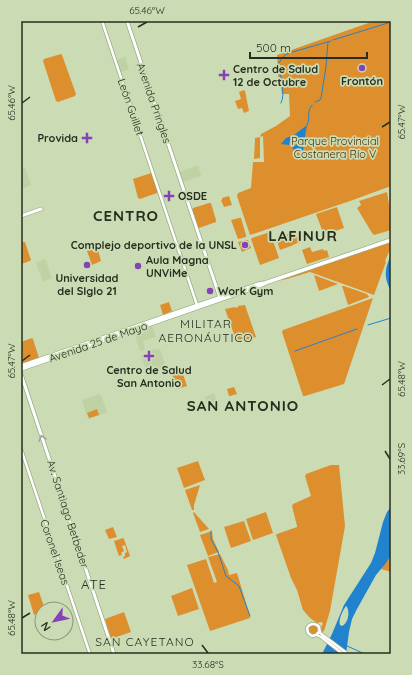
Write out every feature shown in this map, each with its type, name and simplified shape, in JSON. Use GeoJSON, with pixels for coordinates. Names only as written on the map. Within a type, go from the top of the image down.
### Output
{"type":"FeatureCollection","features":[{"type":"Feature","properties":{"kind":"main road","name":"Avenida Pringles"},"geometry":{"type":"LineString","coordinates":[[127,21],[220,299]]}},
{"type":"Feature","properties":{"kind":"main road"},"geometry":{"type":"LineString","coordinates":[[21,216],[41,209]]}},
{"type":"Feature","properties":{"kind":"main road","name":"Avenida 25 de Mayo"},"geometry":{"type":"LineString","coordinates":[[21,369],[259,284],[391,240]]}},
{"type":"Feature","properties":{"kind":"main road","name":"Avenida 25 de Mayo"},"geometry":{"type":"LineString","coordinates":[[21,366],[176,314]]}},
{"type":"Feature","properties":{"kind":"main road","name":"Av. Santiago Betbeder"},"geometry":{"type":"LineString","coordinates":[[21,374],[114,654]]}},
{"type":"Feature","properties":{"kind":"street","name":"León Guillet"},"geometry":{"type":"LineString","coordinates":[[102,21],[198,306]]}},
{"type":"Feature","properties":{"kind":"street","name":"Coronel Iseas"},"geometry":{"type":"LineString","coordinates":[[21,449],[90,654]]}},
{"type":"Feature","properties":{"kind":"street"},"geometry":{"type":"LineString","coordinates":[[343,654],[322,636],[319,632],[319,627],[315,624],[308,627],[307,629],[310,635],[322,636],[348,654]]}},
{"type":"Feature","properties":{"kind":"street"},"geometry":{"type":"LineString","coordinates":[[316,635],[319,632]]}},
{"type":"Feature","properties":{"kind":"shaded area"},"geometry":{"type":"Polygon","coordinates":[[[125,57],[129,69],[121,72],[117,61],[118,59],[125,57]]]}},
{"type":"Feature","properties":{"kind":"shaded area"},"geometry":{"type":"Polygon","coordinates":[[[198,165],[201,176],[183,182],[179,172],[198,165]]]}},
{"type":"Feature","properties":{"kind":"shaded area"},"geometry":{"type":"Polygon","coordinates":[[[24,167],[31,185],[21,189],[21,168],[24,167]]]}},
{"type":"Feature","properties":{"kind":"shaded area"},"geometry":{"type":"Polygon","coordinates":[[[45,259],[52,278],[43,282],[36,263],[45,259]]]}},
{"type":"Feature","properties":{"kind":"shaded area"},"geometry":{"type":"Polygon","coordinates":[[[152,326],[156,337],[143,341],[145,350],[140,351],[134,332],[152,326]]]}},
{"type":"Feature","properties":{"kind":"shaded area"},"geometry":{"type":"Polygon","coordinates":[[[160,349],[166,368],[148,374],[141,356],[142,354],[146,353],[148,357],[152,358],[150,351],[160,349]]]}},
{"type":"Feature","properties":{"kind":"shaded area"},"geometry":{"type":"Polygon","coordinates":[[[214,393],[217,401],[208,404],[205,397],[214,393]]]}},
{"type":"Feature","properties":{"kind":"shaded area"},"geometry":{"type":"Polygon","coordinates":[[[100,394],[107,412],[88,419],[82,400],[100,394]]]}},
{"type":"Feature","properties":{"kind":"green space","name":"Parque Provincial Costanera Río V"},"geometry":{"type":"Polygon","coordinates":[[[374,21],[391,21],[391,186],[250,235],[237,196],[238,193],[251,188],[253,162],[264,162],[263,136],[260,137],[261,134],[290,116],[289,94],[282,94],[278,76],[277,55],[374,21]]]}},
{"type":"Feature","properties":{"kind":"green space"},"geometry":{"type":"Polygon","coordinates":[[[61,54],[76,94],[75,96],[58,102],[56,101],[43,61],[44,59],[61,54]]]}},
{"type":"Feature","properties":{"kind":"green space"},"geometry":{"type":"Polygon","coordinates":[[[244,90],[249,111],[244,113],[242,108],[238,109],[235,101],[241,99],[239,92],[244,90]]]}},
{"type":"Feature","properties":{"kind":"green space"},"geometry":{"type":"Polygon","coordinates":[[[260,137],[260,158],[254,159],[255,138],[260,137]]]}},
{"type":"Feature","properties":{"kind":"green space"},"geometry":{"type":"Polygon","coordinates":[[[151,173],[158,191],[157,193],[140,199],[138,198],[133,179],[151,173]]]}},
{"type":"Feature","properties":{"kind":"green space"},"geometry":{"type":"Polygon","coordinates":[[[387,192],[391,217],[391,230],[374,235],[357,208],[361,205],[359,201],[387,192]]]}},
{"type":"Feature","properties":{"kind":"green space"},"geometry":{"type":"Polygon","coordinates":[[[229,196],[232,205],[224,207],[221,200],[222,198],[229,196]]]}},
{"type":"Feature","properties":{"kind":"green space"},"geometry":{"type":"Polygon","coordinates":[[[211,203],[216,222],[199,228],[192,210],[193,208],[211,203]]]}},
{"type":"Feature","properties":{"kind":"green space"},"geometry":{"type":"Polygon","coordinates":[[[337,207],[344,228],[324,235],[316,214],[337,207]]]}},
{"type":"Feature","properties":{"kind":"green space"},"geometry":{"type":"Polygon","coordinates":[[[241,218],[246,237],[238,239],[231,220],[241,218]]]}},
{"type":"Feature","properties":{"kind":"green space"},"geometry":{"type":"Polygon","coordinates":[[[296,231],[299,242],[280,250],[276,238],[296,231]]]}},
{"type":"Feature","properties":{"kind":"green space"},"geometry":{"type":"Polygon","coordinates":[[[270,232],[279,258],[260,265],[251,239],[270,232]]]}},
{"type":"Feature","properties":{"kind":"green space","name":"Complejo deportivo de la UNSL"},"geometry":{"type":"Polygon","coordinates":[[[248,240],[251,248],[242,252],[238,242],[248,240]]]}},
{"type":"Feature","properties":{"kind":"green space"},"geometry":{"type":"Polygon","coordinates":[[[391,241],[391,247],[374,295],[310,272],[276,281],[391,241]]]}},
{"type":"Feature","properties":{"kind":"green space"},"geometry":{"type":"Polygon","coordinates":[[[25,242],[31,260],[21,264],[21,243],[25,242]]]}},
{"type":"Feature","properties":{"kind":"green space"},"geometry":{"type":"Polygon","coordinates":[[[91,243],[93,252],[98,250],[101,261],[92,265],[87,251],[89,250],[87,245],[91,243]]]}},
{"type":"Feature","properties":{"kind":"green space"},"geometry":{"type":"Polygon","coordinates":[[[310,247],[312,252],[323,249],[324,251],[327,250],[329,257],[307,264],[302,250],[310,247]]]}},
{"type":"Feature","properties":{"kind":"green space"},"geometry":{"type":"Polygon","coordinates":[[[314,275],[338,284],[319,291],[314,275]]]}},
{"type":"Feature","properties":{"kind":"green space"},"geometry":{"type":"Polygon","coordinates":[[[342,286],[367,294],[369,297],[348,305],[342,286]]]}},
{"type":"Feature","properties":{"kind":"green space"},"geometry":{"type":"Polygon","coordinates":[[[373,298],[344,384],[303,396],[282,332],[283,330],[373,298]]]}},
{"type":"Feature","properties":{"kind":"green space"},"geometry":{"type":"Polygon","coordinates":[[[169,302],[172,311],[163,315],[160,305],[169,302]]]}},
{"type":"Feature","properties":{"kind":"green space"},"geometry":{"type":"Polygon","coordinates":[[[245,305],[256,337],[237,343],[225,309],[245,305]]]}},
{"type":"Feature","properties":{"kind":"green space"},"geometry":{"type":"Polygon","coordinates":[[[32,338],[39,358],[21,365],[21,342],[32,338]]]}},
{"type":"Feature","properties":{"kind":"green space"},"geometry":{"type":"Polygon","coordinates":[[[182,371],[187,386],[177,389],[172,374],[182,371]]]}},
{"type":"Feature","properties":{"kind":"green space"},"geometry":{"type":"Polygon","coordinates":[[[234,387],[237,394],[229,396],[227,389],[234,387]]]}},
{"type":"Feature","properties":{"kind":"green space"},"geometry":{"type":"Polygon","coordinates":[[[97,409],[99,415],[89,418],[87,413],[97,409]]]}},
{"type":"Feature","properties":{"kind":"green space"},"geometry":{"type":"Polygon","coordinates":[[[198,461],[205,480],[184,488],[177,468],[198,461]]]}},
{"type":"Feature","properties":{"kind":"green space"},"geometry":{"type":"Polygon","coordinates":[[[331,465],[339,465],[345,526],[330,611],[324,631],[322,632],[321,628],[323,623],[317,623],[303,610],[276,535],[297,527],[292,506],[293,504],[311,496],[305,476],[306,474],[331,465]]]}},
{"type":"Feature","properties":{"kind":"green space"},"geometry":{"type":"Polygon","coordinates":[[[200,485],[194,510],[192,510],[185,490],[200,485]]]}},
{"type":"Feature","properties":{"kind":"green space"},"geometry":{"type":"Polygon","coordinates":[[[194,512],[209,529],[200,532],[193,513],[194,512]]]}},
{"type":"Feature","properties":{"kind":"green space"},"geometry":{"type":"Polygon","coordinates":[[[266,512],[273,533],[253,540],[246,519],[266,512]]]}},
{"type":"Feature","properties":{"kind":"green space"},"geometry":{"type":"Polygon","coordinates":[[[244,521],[251,541],[231,548],[224,527],[244,521]]]}},
{"type":"Feature","properties":{"kind":"green space"},"geometry":{"type":"Polygon","coordinates":[[[113,527],[117,537],[109,539],[105,530],[113,527]]]}},
{"type":"Feature","properties":{"kind":"green space"},"geometry":{"type":"Polygon","coordinates":[[[212,531],[213,539],[219,552],[208,556],[200,535],[212,531]]]}},
{"type":"Feature","properties":{"kind":"green space"},"geometry":{"type":"Polygon","coordinates":[[[123,538],[130,556],[124,559],[123,557],[127,552],[125,545],[122,546],[124,551],[121,553],[122,555],[119,556],[114,541],[123,538]]]}},
{"type":"Feature","properties":{"kind":"green space"},"geometry":{"type":"Polygon","coordinates":[[[220,554],[229,575],[237,573],[250,618],[210,631],[187,565],[206,559],[214,583],[217,582],[208,557],[220,554]]]}},
{"type":"Feature","properties":{"kind":"green space"},"geometry":{"type":"Polygon","coordinates":[[[391,555],[391,572],[381,569],[391,555]]]}},
{"type":"Feature","properties":{"kind":"green space"},"geometry":{"type":"Polygon","coordinates":[[[192,588],[199,609],[178,616],[171,596],[192,588]]]}},
{"type":"Feature","properties":{"kind":"green space"},"geometry":{"type":"Polygon","coordinates":[[[39,592],[42,601],[34,601],[34,615],[28,595],[39,592]]]}},
{"type":"Feature","properties":{"kind":"green space"},"geometry":{"type":"Polygon","coordinates":[[[124,612],[131,632],[111,639],[105,619],[124,612]]]}},
{"type":"Feature","properties":{"kind":"green space"},"geometry":{"type":"Polygon","coordinates":[[[311,626],[315,626],[317,630],[315,634],[311,634],[309,632],[309,628],[311,626]]]}},
{"type":"Feature","properties":{"kind":"water"},"geometry":{"type":"Polygon","coordinates":[[[307,125],[302,153],[297,152],[292,148],[297,144],[294,138],[290,141],[289,145],[281,144],[286,138],[294,135],[307,125]]]}},
{"type":"Feature","properties":{"kind":"water"},"geometry":{"type":"Polygon","coordinates":[[[391,255],[391,291],[388,286],[386,273],[387,264],[391,255]]]}},
{"type":"Feature","properties":{"kind":"water"},"geometry":{"type":"Polygon","coordinates":[[[391,507],[391,555],[376,575],[352,619],[346,654],[322,654],[344,605],[371,563],[387,512],[391,507]],[[346,606],[342,612],[340,618],[340,625],[342,626],[346,623],[348,618],[346,606]]]}},
{"type":"Feature","properties":{"kind":"waterway"},"geometry":{"type":"LineString","coordinates":[[333,40],[391,22]]}},
{"type":"Feature","properties":{"kind":"waterway"},"geometry":{"type":"LineString","coordinates":[[281,103],[283,90],[278,64],[284,56],[289,53],[331,41]]}},
{"type":"Feature","properties":{"kind":"waterway"},"geometry":{"type":"LineString","coordinates":[[326,66],[328,42]]}},
{"type":"Feature","properties":{"kind":"waterway"},"geometry":{"type":"LineString","coordinates":[[315,102],[321,98],[326,67]]}},
{"type":"Feature","properties":{"kind":"waterway"},"geometry":{"type":"LineString","coordinates":[[307,125],[309,110],[312,105]]}},
{"type":"Feature","properties":{"kind":"waterway"},"geometry":{"type":"LineString","coordinates":[[368,325],[391,318]]}},
{"type":"Feature","properties":{"kind":"waterway"},"geometry":{"type":"LineString","coordinates":[[295,351],[357,329]]}},
{"type":"Feature","properties":{"kind":"waterway"},"geometry":{"type":"LineString","coordinates":[[211,531],[211,539],[218,552],[226,576],[239,586],[250,616]]}},
{"type":"Feature","properties":{"kind":"waterway"},"geometry":{"type":"LineString","coordinates":[[347,646],[365,654]]}},
{"type":"Feature","properties":{"kind":"place","name":"Frontón"},"geometry":{"type":"Point","coordinates":[362,68]}},
{"type":"Feature","properties":{"kind":"place","name":"Centro de Salud 12 de Octubre"},"geometry":{"type":"Point","coordinates":[224,75]}},
{"type":"Feature","properties":{"kind":"place","name":"Provida"},"geometry":{"type":"Point","coordinates":[87,138]}},
{"type":"Feature","properties":{"kind":"place","name":"OSDE"},"geometry":{"type":"Point","coordinates":[169,196]}},
{"type":"Feature","properties":{"kind":"place","name":"Complejo deportivo de la UNSL"},"geometry":{"type":"Point","coordinates":[245,245]}},
{"type":"Feature","properties":{"kind":"place","name":"Universidad del SIglo 21"},"geometry":{"type":"Point","coordinates":[87,265]}},
{"type":"Feature","properties":{"kind":"place","name":"Aula Magna UNViMe"},"geometry":{"type":"Point","coordinates":[138,266]}},
{"type":"Feature","properties":{"kind":"place","name":"Work Gym"},"geometry":{"type":"Point","coordinates":[210,291]}},
{"type":"Feature","properties":{"kind":"place","name":"Centro de Salud San Antonio"},"geometry":{"type":"Point","coordinates":[149,356]}},
{"type":"Feature","properties":{"kind":"district","name":"CENTRO"},"geometry":{"type":"Point","coordinates":[126,216]}},
{"type":"Feature","properties":{"kind":"district","name":"LAFINUR"},"geometry":{"type":"Point","coordinates":[303,236]}},
{"type":"Feature","properties":{"kind":"district","name":"MILITAR AERONÁUTICO"},"geometry":{"type":"Point","coordinates":[206,331]}},
{"type":"Feature","properties":{"kind":"district","name":"SAN ANTONIO"},"geometry":{"type":"Point","coordinates":[243,406]}},
{"type":"Feature","properties":{"kind":"district","name":"ATE"},"geometry":{"type":"Point","coordinates":[94,584]}},
{"type":"Feature","properties":{"kind":"district","name":"SAN CAYETANO"},"geometry":{"type":"Point","coordinates":[145,642]}}]}
